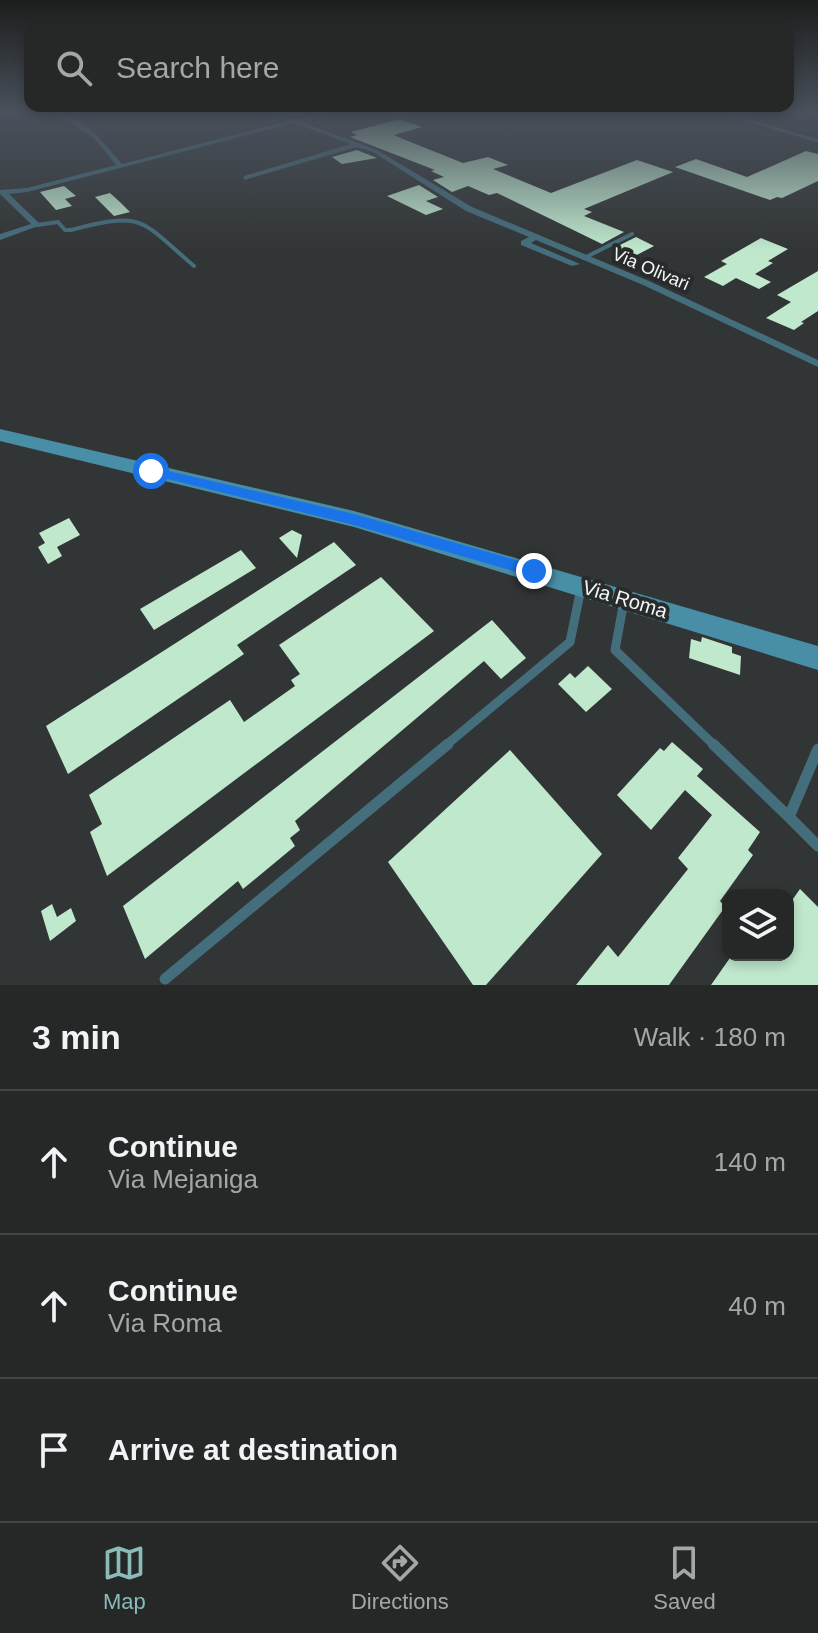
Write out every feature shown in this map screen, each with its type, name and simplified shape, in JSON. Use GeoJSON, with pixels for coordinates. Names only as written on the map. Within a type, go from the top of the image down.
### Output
{"type":"FeatureCollection","features":[{"type":"Feature","properties":{"kind":"main road","name":"Via Roma"},"geometry":{"type":"LineString","coordinates":[[0,435],[354,519],[818,658]]}},
{"type":"Feature","properties":{"kind":"street"},"geometry":{"type":"LineString","coordinates":[[113,158],[120,166]]}},
{"type":"Feature","properties":{"kind":"street"},"geometry":{"type":"LineString","coordinates":[[2,193],[152,158]]}},
{"type":"Feature","properties":{"kind":"street"},"geometry":{"type":"LineString","coordinates":[[247,178],[313,158]]}},
{"type":"Feature","properties":{"kind":"street","name":"Via Olivari"},"geometry":{"type":"LineString","coordinates":[[383,158],[469,209],[535,237],[579,261],[646,283],[818,364]]}},
{"type":"Feature","properties":{"kind":"street"},"geometry":{"type":"LineString","coordinates":[[0,237],[37,225],[2,193]]}},
{"type":"Feature","properties":{"kind":"lane"},"geometry":{"type":"LineString","coordinates":[[37,225],[58,222],[65,230],[71,230],[134,217],[155,230],[194,266]]}},
{"type":"Feature","properties":{"kind":"lane"},"geometry":{"type":"LineString","coordinates":[[579,261],[632,234]]}},
{"type":"Feature","properties":{"kind":"lane"},"geometry":{"type":"LineString","coordinates":[[165,979],[570,642],[581,586]]}},
{"type":"Feature","properties":{"kind":"lane"},"geometry":{"type":"LineString","coordinates":[[625,599],[615,650],[818,846]]}},
{"type":"Feature","properties":{"kind":"lane"},"geometry":{"type":"LineString","coordinates":[[789,817],[818,749]]}},
{"type":"Feature","properties":{"kind":"building"},"geometry":{"type":"Polygon","coordinates":[[[333,158],[377,158],[342,164],[333,158]]]}},
{"type":"Feature","properties":{"kind":"building"},"geometry":{"type":"Polygon","coordinates":[[[404,158],[451,158],[463,163],[490,158],[508,165],[493,169],[551,193],[637,160],[673,172],[584,209],[592,212],[584,216],[624,232],[602,244],[497,193],[489,195],[468,186],[452,192],[433,180],[444,177],[431,171],[435,170],[404,158]]]}},
{"type":"Feature","properties":{"kind":"building"},"geometry":{"type":"Polygon","coordinates":[[[790,158],[818,158],[818,181],[782,198],[770,200],[675,167],[696,159],[747,177],[790,158]]]}},
{"type":"Feature","properties":{"kind":"building"},"geometry":{"type":"Polygon","coordinates":[[[419,185],[438,197],[426,201],[443,209],[426,215],[387,196],[419,185]]]}},
{"type":"Feature","properties":{"kind":"building"},"geometry":{"type":"Polygon","coordinates":[[[64,186],[76,196],[65,199],[72,206],[56,210],[40,192],[64,186]]]}},
{"type":"Feature","properties":{"kind":"building"},"geometry":{"type":"Polygon","coordinates":[[[110,193],[130,212],[114,216],[95,197],[110,193]]]}},
{"type":"Feature","properties":{"kind":"building"},"geometry":{"type":"Polygon","coordinates":[[[636,237],[654,246],[631,258],[612,249],[636,237]]]}},
{"type":"Feature","properties":{"kind":"building"},"geometry":{"type":"Polygon","coordinates":[[[761,238],[788,249],[768,261],[773,263],[755,274],[771,282],[759,289],[736,278],[723,286],[704,277],[727,264],[721,261],[761,238]]]}},
{"type":"Feature","properties":{"kind":"building"},"geometry":{"type":"Polygon","coordinates":[[[818,271],[818,311],[794,330],[766,318],[791,302],[777,295],[818,271]]]}},
{"type":"Feature","properties":{"kind":"building"},"geometry":{"type":"Polygon","coordinates":[[[69,518],[80,535],[57,547],[62,556],[48,564],[38,547],[45,543],[39,533],[69,518]]]}},
{"type":"Feature","properties":{"kind":"building"},"geometry":{"type":"Polygon","coordinates":[[[292,530],[302,535],[297,558],[279,538],[292,530]]]}},
{"type":"Feature","properties":{"kind":"building"},"geometry":{"type":"Polygon","coordinates":[[[334,542],[356,565],[237,645],[244,654],[68,774],[46,726],[334,542]]]}},
{"type":"Feature","properties":{"kind":"building"},"geometry":{"type":"Polygon","coordinates":[[[241,550],[256,568],[154,630],[140,609],[241,550]]]}},
{"type":"Feature","properties":{"kind":"building"},"geometry":{"type":"Polygon","coordinates":[[[381,577],[434,631],[107,876],[90,832],[102,824],[89,795],[230,700],[244,722],[295,686],[291,680],[300,674],[279,645],[381,577]]]}},
{"type":"Feature","properties":{"kind":"building"},"geometry":{"type":"Polygon","coordinates":[[[492,620],[526,658],[501,679],[484,661],[295,821],[300,830],[290,838],[295,846],[243,889],[238,881],[145,959],[123,906],[492,620]]]}},
{"type":"Feature","properties":{"kind":"building"},"geometry":{"type":"Polygon","coordinates":[[[702,637],[732,647],[732,653],[741,656],[740,675],[689,658],[691,639],[701,642],[702,637]]]}},
{"type":"Feature","properties":{"kind":"building"},"geometry":{"type":"Polygon","coordinates":[[[588,666],[612,689],[586,712],[558,684],[570,673],[575,678],[588,666]]]}},
{"type":"Feature","properties":{"kind":"building"},"geometry":{"type":"Polygon","coordinates":[[[672,742],[703,769],[697,776],[760,832],[748,850],[753,855],[729,889],[722,889],[722,911],[669,985],[576,985],[608,945],[618,957],[688,869],[678,858],[712,815],[685,790],[651,830],[617,795],[660,748],[664,751],[672,742]]]}},
{"type":"Feature","properties":{"kind":"building"},"geometry":{"type":"Polygon","coordinates":[[[510,750],[602,854],[486,985],[473,985],[388,862],[510,750]]]}},
{"type":"Feature","properties":{"kind":"building"},"geometry":{"type":"Polygon","coordinates":[[[800,889],[818,907],[818,985],[711,985],[728,961],[794,961],[794,898],[800,889]]]}},
{"type":"Feature","properties":{"kind":"building"},"geometry":{"type":"Polygon","coordinates":[[[52,904],[57,917],[71,908],[76,921],[50,941],[41,911],[52,904]]]}},
{"type":"Feature","properties":{"kind":"route"},"geometry":{"type":"LineString","coordinates":[[151,471],[354,519],[534,571]]}}]}
